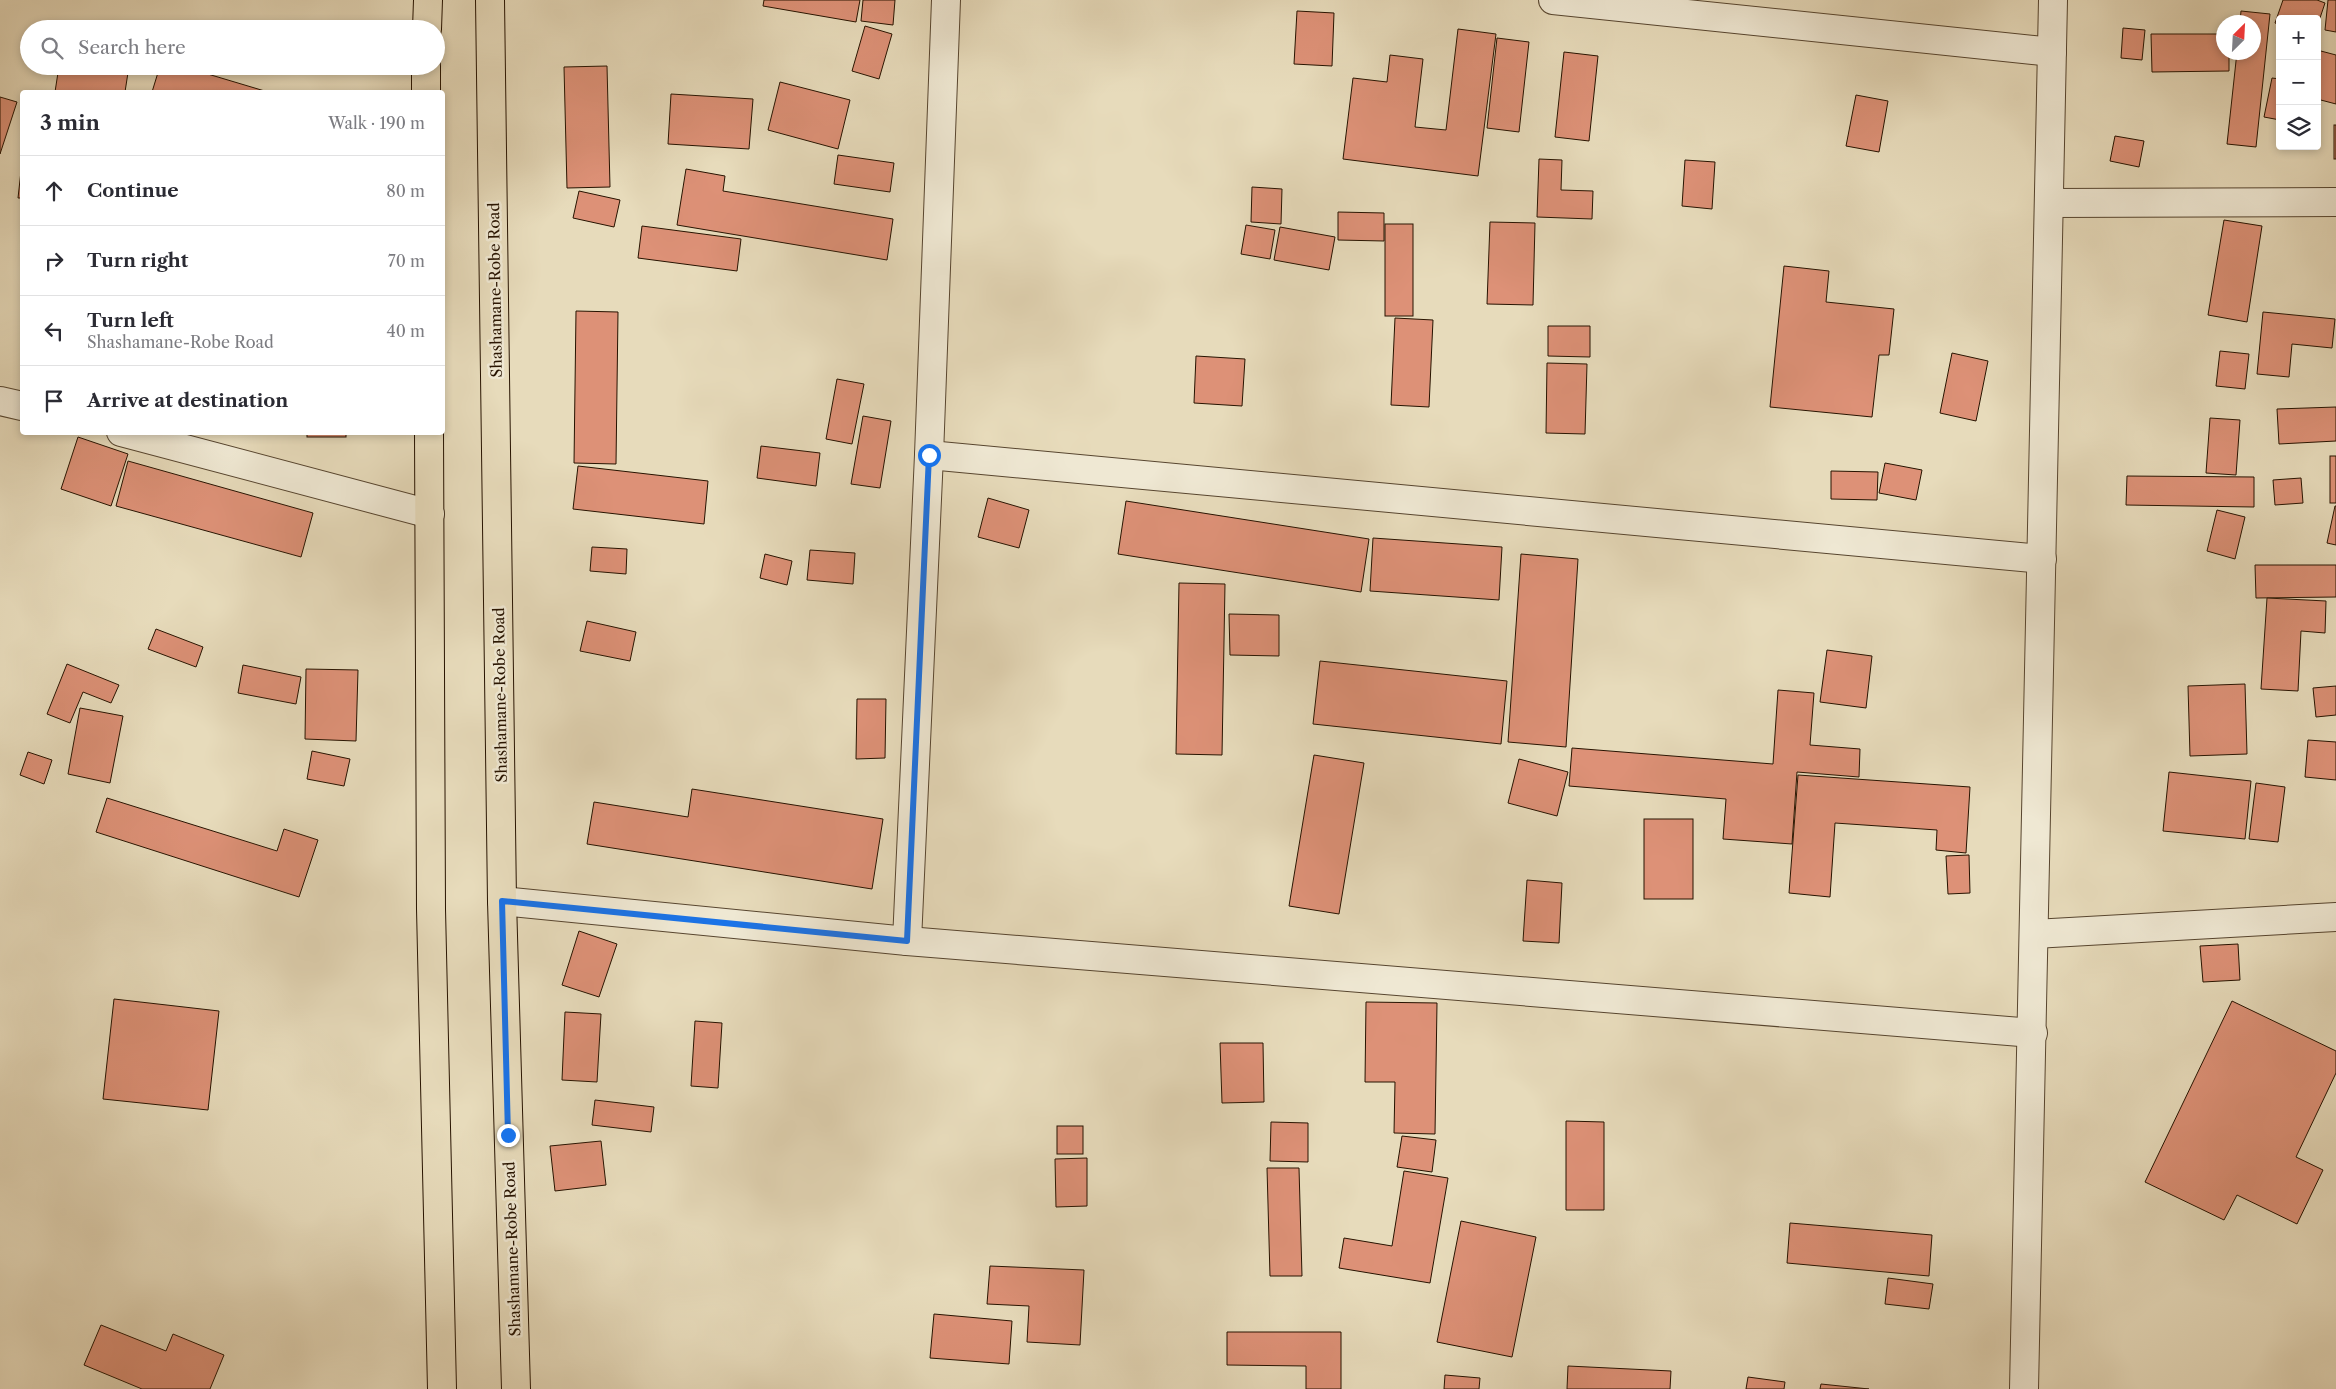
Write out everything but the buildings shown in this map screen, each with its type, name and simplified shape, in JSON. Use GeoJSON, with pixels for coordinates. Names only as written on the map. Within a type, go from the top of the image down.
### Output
{"type":"FeatureCollection","features":[{"type":"Feature","properties":{"kind":"main road"},"geometry":{"type":"LineString","coordinates":[[427,20],[428,0]]}},
{"type":"Feature","properties":{"kind":"main road","name":"Shashamane-Robe Road"},"geometry":{"type":"LineString","coordinates":[[490,0],[502,901],[516,1389]]}},
{"type":"Feature","properties":{"kind":"main road"},"geometry":{"type":"LineString","coordinates":[[426,75],[426,90]]}},
{"type":"Feature","properties":{"kind":"main road"},"geometry":{"type":"LineString","coordinates":[[429,435],[430,909],[442,1389]]}},
{"type":"Feature","properties":{"kind":"street"},"geometry":{"type":"LineString","coordinates":[[907,941],[929,455],[946,0]]}},
{"type":"Feature","properties":{"kind":"street"},"geometry":{"type":"LineString","coordinates":[[1553,0],[2052,52]]}},
{"type":"Feature","properties":{"kind":"street"},"geometry":{"type":"LineString","coordinates":[[2024,1389],[2033,1033],[2053,0]]}},
{"type":"Feature","properties":{"kind":"street"},"geometry":{"type":"LineString","coordinates":[[2050,202],[2336,202]]}},
{"type":"Feature","properties":{"kind":"street"},"geometry":{"type":"LineString","coordinates":[[0,400],[20,405]]}},
{"type":"Feature","properties":{"kind":"street"},"geometry":{"type":"LineString","coordinates":[[132,435],[430,514]]}},
{"type":"Feature","properties":{"kind":"street"},"geometry":{"type":"LineString","coordinates":[[929,455],[2042,559]]}},
{"type":"Feature","properties":{"kind":"street"},"geometry":{"type":"LineString","coordinates":[[502,901],[907,941],[2033,1033]]}},
{"type":"Feature","properties":{"kind":"street"},"geometry":{"type":"LineString","coordinates":[[2034,934],[2336,916]]}},
{"type":"Feature","properties":{"kind":"route"},"geometry":{"type":"LineString","coordinates":[[508,1135],[502,901],[907,941],[929,455]]}}]}
